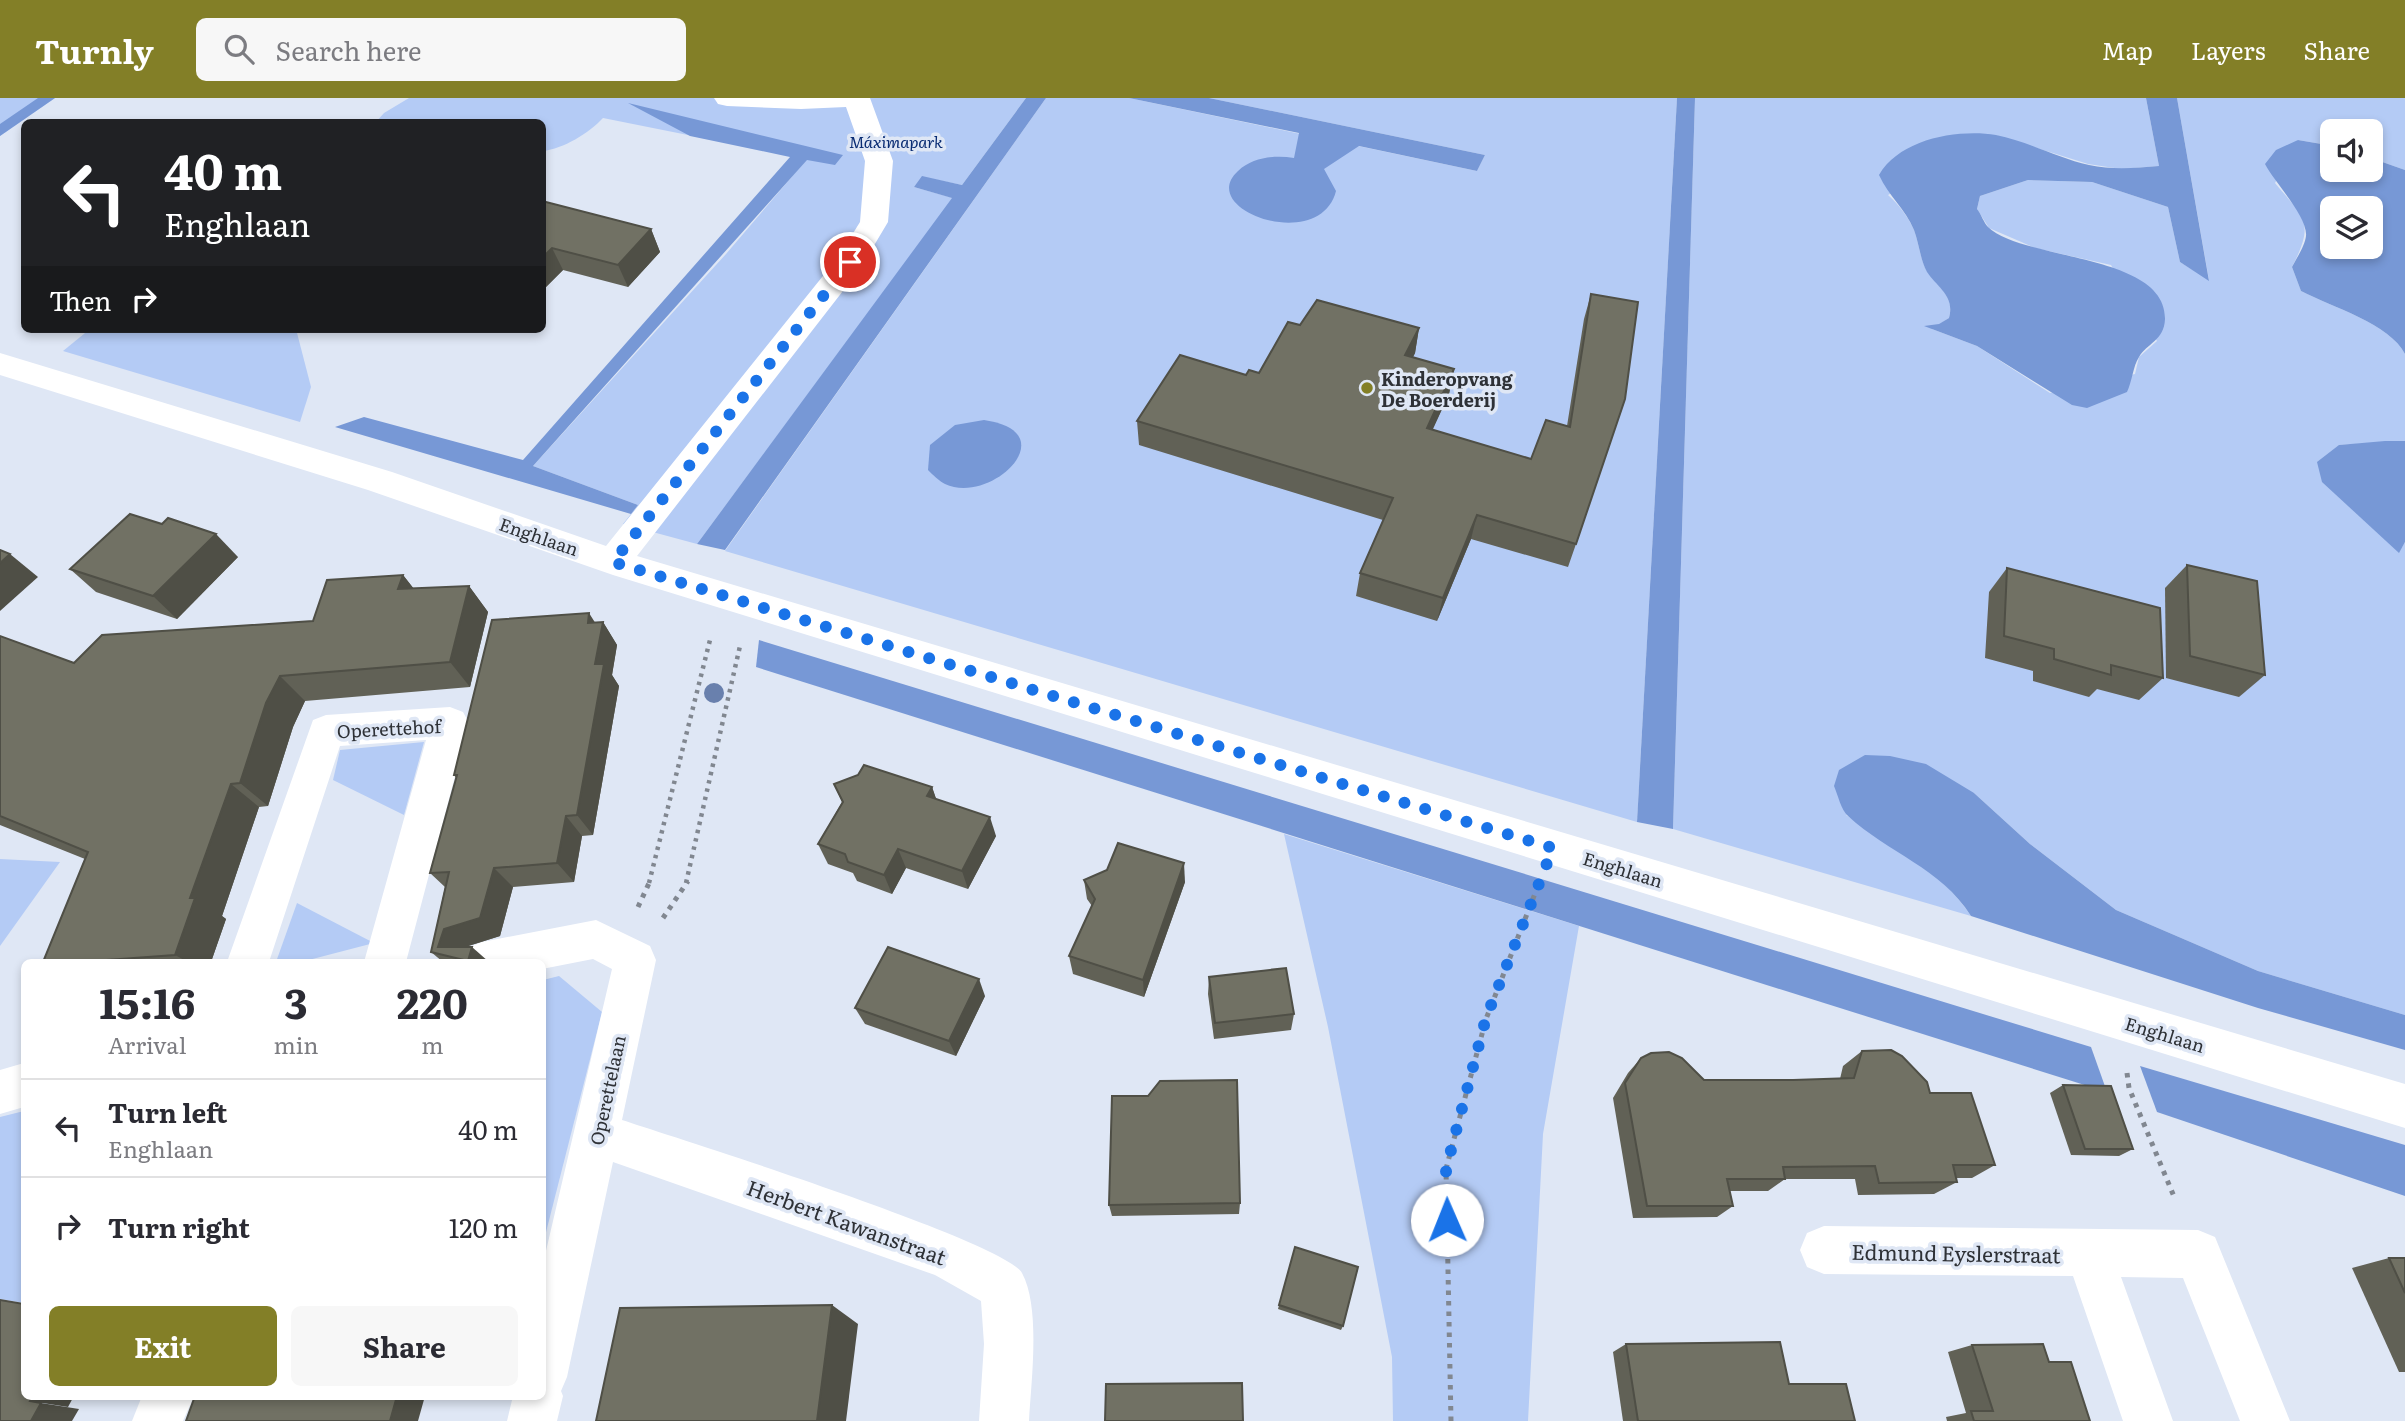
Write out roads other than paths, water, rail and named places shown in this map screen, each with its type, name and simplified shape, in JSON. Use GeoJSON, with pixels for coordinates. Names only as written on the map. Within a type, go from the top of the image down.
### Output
{"type":"FeatureCollection","features":[{"type":"Feature","properties":{"kind":"street"},"geometry":{"type":"LineString","coordinates":[[613,562],[850,262],[874,222],[879,160],[857,98],[801,101],[727,98]]}},
{"type":"Feature","properties":{"kind":"street","name":"Enghlaan"},"geometry":{"type":"LineString","coordinates":[[0,364],[380,481],[613,562],[2405,1106]]}},
{"type":"Feature","properties":{"kind":"street","name":"Operettehof"},"geometry":{"type":"LineString","coordinates":[[249,959],[326,731],[450,723],[386,959]]}},
{"type":"Feature","properties":{"kind":"street","name":"Operettelaan"},"geometry":{"type":"LineString","coordinates":[[497,959],[596,939],[626,954],[598,1135],[546,1360]]}},
{"type":"Feature","properties":{"kind":"street"},"geometry":{"type":"LineString","coordinates":[[0,1092],[21,1086]]}},
{"type":"Feature","properties":{"kind":"street","name":"Herbert Kawanstraat"},"geometry":{"type":"LineString","coordinates":[[598,1135],[947,1255],[1004,1287],[1009,1345],[1004,1421]]}},
{"type":"Feature","properties":{"kind":"street","name":"Edmund Eyslerstraat"},"geometry":{"type":"LineString","coordinates":[[1824,1250],[2198,1255],[2265,1421]]}},
{"type":"Feature","properties":{"kind":"street"},"geometry":{"type":"LineString","coordinates":[[2089,1254],[2148,1421]]}},
{"type":"Feature","properties":{"kind":"street"},"geometry":{"type":"LineString","coordinates":[[157,1421],[167,1400]]}},
{"type":"Feature","properties":{"kind":"street"},"geometry":{"type":"LineString","coordinates":[[532,1421],[537,1400]]}},
{"type":"Feature","properties":{"kind":"place","name":"Kinderopvang De Boerderij"},"geometry":{"type":"Point","coordinates":[1367,388]}},
{"type":"Feature","properties":{"kind":"park label","name":"Máximapark"},"geometry":{"type":"Point","coordinates":[896,141]}}]}
